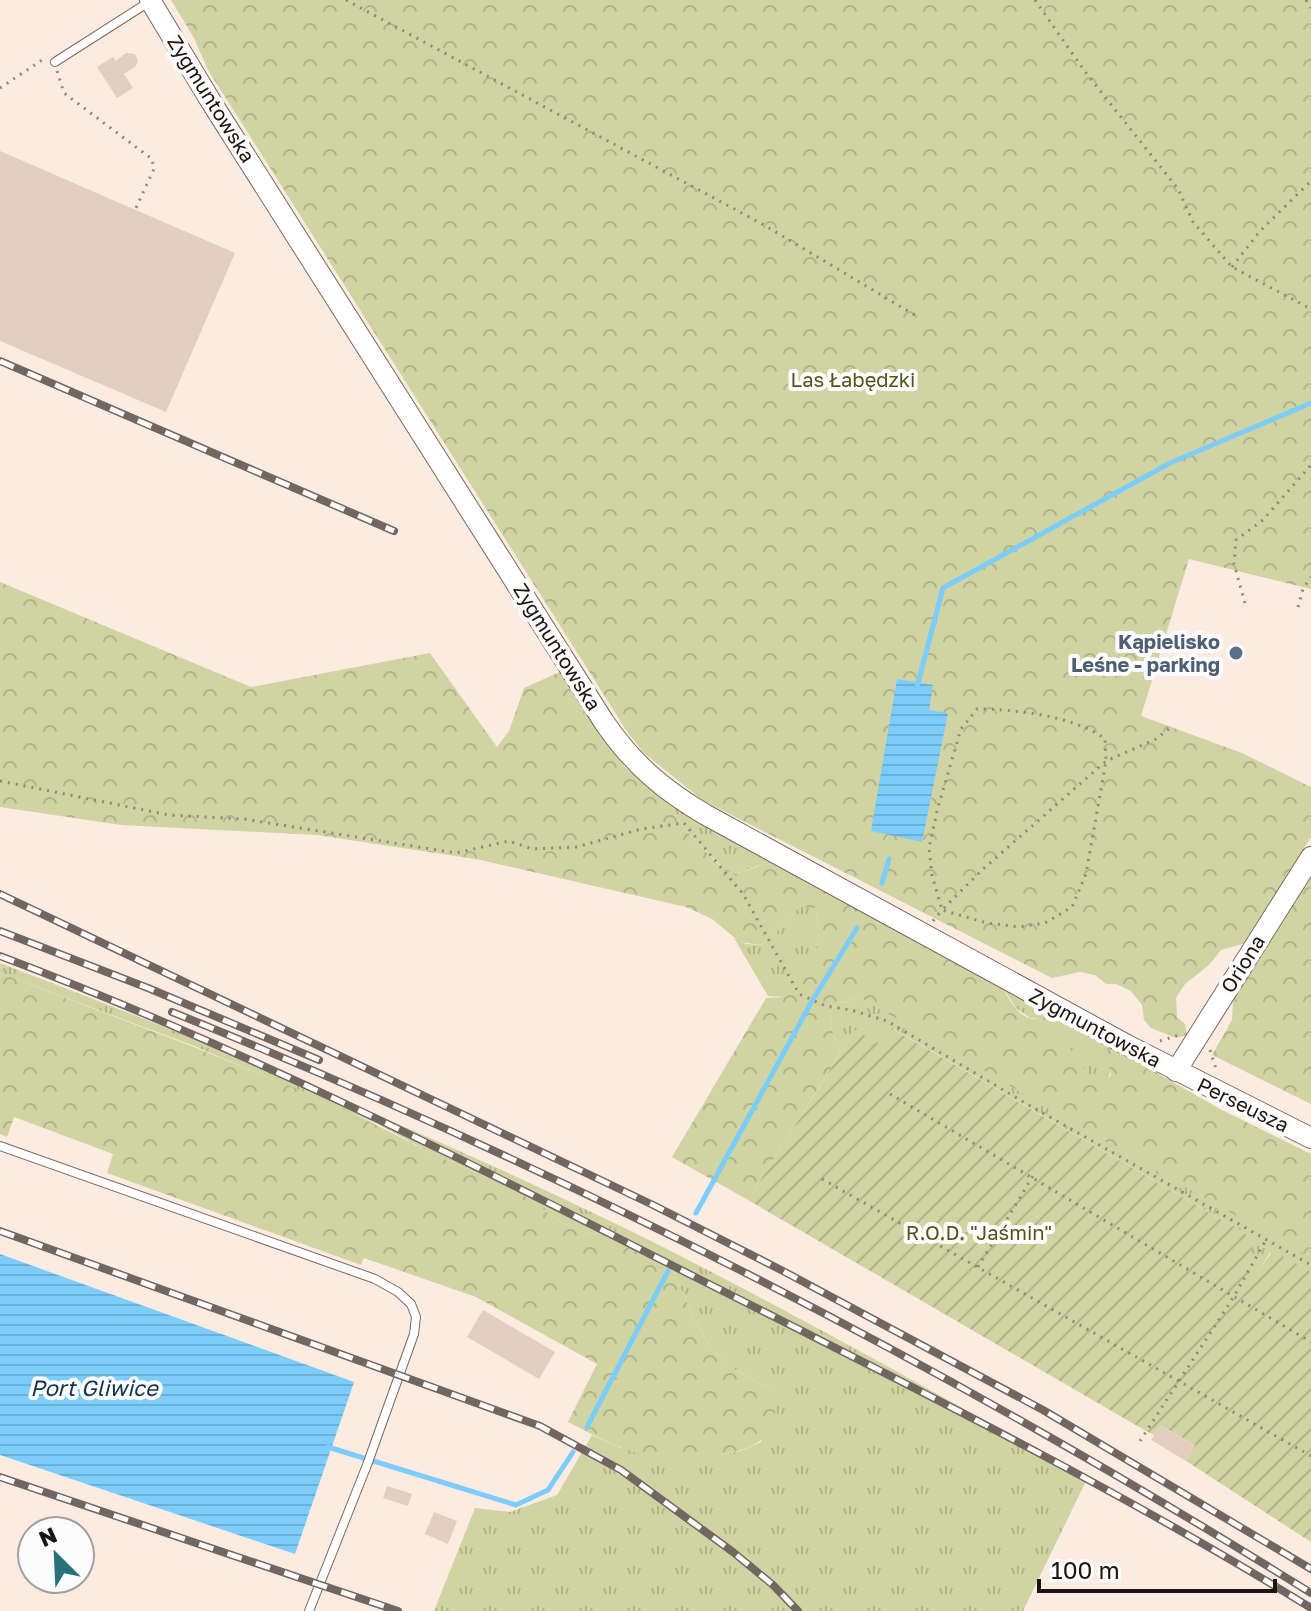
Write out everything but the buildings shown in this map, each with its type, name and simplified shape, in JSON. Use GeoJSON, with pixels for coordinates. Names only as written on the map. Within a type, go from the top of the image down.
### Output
{"type":"FeatureCollection","features":[{"type":"Feature","properties":{"kind":"street","name":"Zygmuntowska"},"geometry":{"type":"LineString","coordinates":[[150,0],[210,100],[604,722],[632,760],[676,797],[706,815],[1176,1071]]}},
{"type":"Feature","properties":{"kind":"street","name":"Oriona"},"geometry":{"type":"LineString","coordinates":[[1176,1071],[1311,857]]}},
{"type":"Feature","properties":{"kind":"street","name":"Perseusza"},"geometry":{"type":"LineString","coordinates":[[1176,1071],[1311,1138]]}},
{"type":"Feature","properties":{"kind":"lane"},"geometry":{"type":"LineString","coordinates":[[53,58],[150,0]]}},
{"type":"Feature","properties":{"kind":"lane"},"geometry":{"type":"LineString","coordinates":[[0,1146],[375,1279],[398,1292],[411,1304],[416,1317],[414,1334],[367,1465],[309,1611]]}},
{"type":"Feature","properties":{"kind":"path"},"geometry":{"type":"LineString","coordinates":[[346,0],[764,225],[918,317]]}},
{"type":"Feature","properties":{"kind":"path"},"geometry":{"type":"LineString","coordinates":[[1035,0],[1086,73],[1178,189],[1193,222],[1232,267],[1311,309]]}},
{"type":"Feature","properties":{"kind":"path"},"geometry":{"type":"LineString","coordinates":[[1306,0],[1311,8]]}},
{"type":"Feature","properties":{"kind":"path"},"geometry":{"type":"LineString","coordinates":[[0,88],[53,58],[64,93],[152,159],[154,169],[135,210]]}},
{"type":"Feature","properties":{"kind":"path"},"geometry":{"type":"LineString","coordinates":[[1232,267],[1260,231],[1311,181]]}},
{"type":"Feature","properties":{"kind":"path"},"geometry":{"type":"LineString","coordinates":[[1245,603],[1234,564],[1236,540],[1263,520],[1311,465]]}},
{"type":"Feature","properties":{"kind":"path"},"geometry":{"type":"LineString","coordinates":[[1298,607],[1303,589],[1311,577]]}},
{"type":"Feature","properties":{"kind":"path"},"geometry":{"type":"LineString","coordinates":[[977,709],[1005,709],[1092,729],[1105,739],[1106,761],[1086,874],[1072,907],[1045,923],[1019,927],[987,923],[942,910],[932,875],[929,848],[961,729],[977,709]]}},
{"type":"Feature","properties":{"kind":"path"},"geometry":{"type":"LineString","coordinates":[[931,924],[982,870],[1106,761],[1156,739],[1171,727]]}},
{"type":"Feature","properties":{"kind":"path"},"geometry":{"type":"LineString","coordinates":[[0,781],[169,815],[244,819],[456,853],[509,841],[532,849],[577,847],[641,829],[684,823],[743,894],[799,994],[826,1006],[887,1021],[1311,1265]]}},
{"type":"Feature","properties":{"kind":"path"},"geometry":{"type":"LineString","coordinates":[[890,1094],[1311,1342]]}},
{"type":"Feature","properties":{"kind":"path"},"geometry":{"type":"LineString","coordinates":[[978,1267],[1033,1176]]}},
{"type":"Feature","properties":{"kind":"path"},"geometry":{"type":"LineString","coordinates":[[822,1179],[1311,1456]]}},
{"type":"Feature","properties":{"kind":"path"},"geometry":{"type":"LineString","coordinates":[[1140,1441],[1233,1298],[1266,1240]]}},
{"type":"Feature","properties":{"kind":"green space","name":"Las Łabędzki"},"geometry":{"type":"Polygon","coordinates":[[[171,0],[1311,0],[1311,589],[1189,559],[1141,716],[1242,753],[1311,787],[1311,837],[1246,943],[1221,950],[1209,965],[1185,984],[1176,998],[1177,1017],[1185,1024],[1187,1035],[1176,1038],[1151,1028],[1144,1020],[1142,1005],[1131,991],[1116,984],[1106,984],[1095,975],[1080,972],[1052,978],[702,800],[644,753],[628,733],[208,70],[194,38],[171,0]]]}},
{"type":"Feature","properties":{"kind":"green space"},"geometry":{"type":"Polygon","coordinates":[[[0,582],[251,687],[430,653],[497,747],[509,731],[524,688],[562,671],[625,767],[670,805],[687,832],[718,864],[736,874],[776,863],[1003,988],[1014,1006],[1027,1018],[1047,1018],[1083,1067],[1098,1081],[1111,1075],[1108,1058],[1115,1049],[1220,1109],[1311,1154],[1311,1258],[1076,1125],[858,996],[836,1003],[832,1009],[831,1028],[841,1052],[748,1200],[672,1157],[766,998],[784,997],[809,969],[818,933],[816,908],[799,907],[761,945],[740,942],[712,919],[686,907],[481,860],[317,835],[121,825],[0,807],[0,582]]]}},
{"type":"Feature","properties":{"kind":"green space"},"geometry":{"type":"Polygon","coordinates":[[[670,805],[775,863],[756,866],[737,874],[727,872],[687,832],[670,805]]]}},
{"type":"Feature","properties":{"kind":"green space"},"geometry":{"type":"Polygon","coordinates":[[[1311,874],[1311,1104],[1212,1055],[1232,1020],[1233,999],[1311,874]]]}},
{"type":"Feature","properties":{"kind":"green space"},"geometry":{"type":"Polygon","coordinates":[[[799,907],[816,908],[818,933],[809,969],[795,989],[784,997],[768,996],[734,938],[746,944],[761,945],[799,907]]]}},
{"type":"Feature","properties":{"kind":"green space"},"geometry":{"type":"Polygon","coordinates":[[[0,963],[332,1096],[577,1205],[820,1329],[1087,1479],[1023,1611],[434,1611],[475,1508],[510,1512],[557,1495],[592,1435],[621,1448],[722,1455],[740,1451],[761,1442],[770,1389],[730,1367],[713,1350],[697,1325],[670,1264],[617,1234],[586,1233],[562,1223],[518,1191],[431,1153],[376,1123],[194,1046],[0,973],[0,963]]]}},
{"type":"Feature","properties":{"kind":"green space"},"geometry":{"type":"Polygon","coordinates":[[[0,973],[341,1107],[431,1153],[518,1191],[562,1223],[586,1233],[617,1234],[652,1249],[670,1264],[697,1325],[713,1350],[730,1367],[770,1389],[775,1406],[770,1430],[762,1439],[738,1451],[693,1459],[666,1460],[628,1450],[568,1422],[597,1364],[476,1297],[364,1258],[361,1265],[107,1173],[113,1154],[14,1117],[7,1137],[0,1134],[0,973]]]}},
{"type":"Feature","properties":{"kind":"green space"},"geometry":{"type":"Polygon","coordinates":[[[1003,988],[1115,1049],[1108,1081],[1097,1083],[1089,1077],[1045,1019],[1030,1018],[1016,1008],[1003,988]]]}},
{"type":"Feature","properties":{"kind":"green space"},"geometry":{"type":"Polygon","coordinates":[[[858,996],[1311,1257],[1311,1273],[1270,1253],[1255,1276],[1241,1266],[1255,1242],[1253,1238],[894,1029],[884,1047],[855,1031],[841,1052],[831,1028],[832,1009],[836,1003],[858,996]]]}},
{"type":"Feature","properties":{"kind":"green space","name":"R.O.D. \"Jaśmin\""},"geometry":{"type":"Polygon","coordinates":[[[893,1029],[1253,1238],[1255,1242],[1242,1266],[1255,1275],[1273,1251],[1311,1272],[1311,1542],[1186,1461],[1195,1445],[1160,1425],[1154,1435],[1146,1431],[748,1200],[855,1030],[883,1046],[893,1029]]]}},
{"type":"Feature","properties":{"kind":"water"},"geometry":{"type":"Polygon","coordinates":[[[897,679],[933,685],[929,710],[948,713],[922,842],[871,831],[897,679]]]}},
{"type":"Feature","properties":{"kind":"water","name":"Port Gliwice"},"geometry":{"type":"Polygon","coordinates":[[[0,1254],[354,1382],[295,1554],[0,1455],[0,1254]]]}},
{"type":"Feature","properties":{"kind":"waterway"},"geometry":{"type":"LineString","coordinates":[[917,687],[943,588],[1170,463],[1311,403]]}},
{"type":"Feature","properties":{"kind":"waterway"},"geometry":{"type":"LineString","coordinates":[[882,883],[889,859]]}},
{"type":"Feature","properties":{"kind":"waterway"},"geometry":{"type":"LineString","coordinates":[[696,1213],[812,1001],[857,928]]}},
{"type":"Feature","properties":{"kind":"waterway"},"geometry":{"type":"LineString","coordinates":[[587,1427],[668,1271]]}},
{"type":"Feature","properties":{"kind":"waterway"},"geometry":{"type":"LineString","coordinates":[[328,1447],[516,1505],[548,1490],[573,1452]]}},
{"type":"Feature","properties":{"kind":"railway"},"geometry":{"type":"LineString","coordinates":[[0,361],[394,531]]}},
{"type":"Feature","properties":{"kind":"railway"},"geometry":{"type":"LineString","coordinates":[[0,894],[653,1205],[783,1271],[1043,1410],[1311,1569]]}},
{"type":"Feature","properties":{"kind":"railway"},"geometry":{"type":"LineString","coordinates":[[0,931],[148,988],[319,1060]]}},
{"type":"Feature","properties":{"kind":"railway"},"geometry":{"type":"LineString","coordinates":[[0,956],[265,1067],[524,1191],[1007,1436],[1311,1608]]}},
{"type":"Feature","properties":{"kind":"railway"},"geometry":{"type":"LineString","coordinates":[[172,1012],[466,1138],[754,1277],[1036,1429],[1311,1593]]}},
{"type":"Feature","properties":{"kind":"railway"},"geometry":{"type":"LineString","coordinates":[[0,1231],[540,1426],[621,1470],[733,1552],[773,1585],[798,1611]]}},
{"type":"Feature","properties":{"kind":"railway"},"geometry":{"type":"LineString","coordinates":[[0,1477],[398,1611]]}},
{"type":"Feature","properties":{"kind":"place","name":"Kąpielisko Leśne - parking"},"geometry":{"type":"Point","coordinates":[1236,653]}}]}
